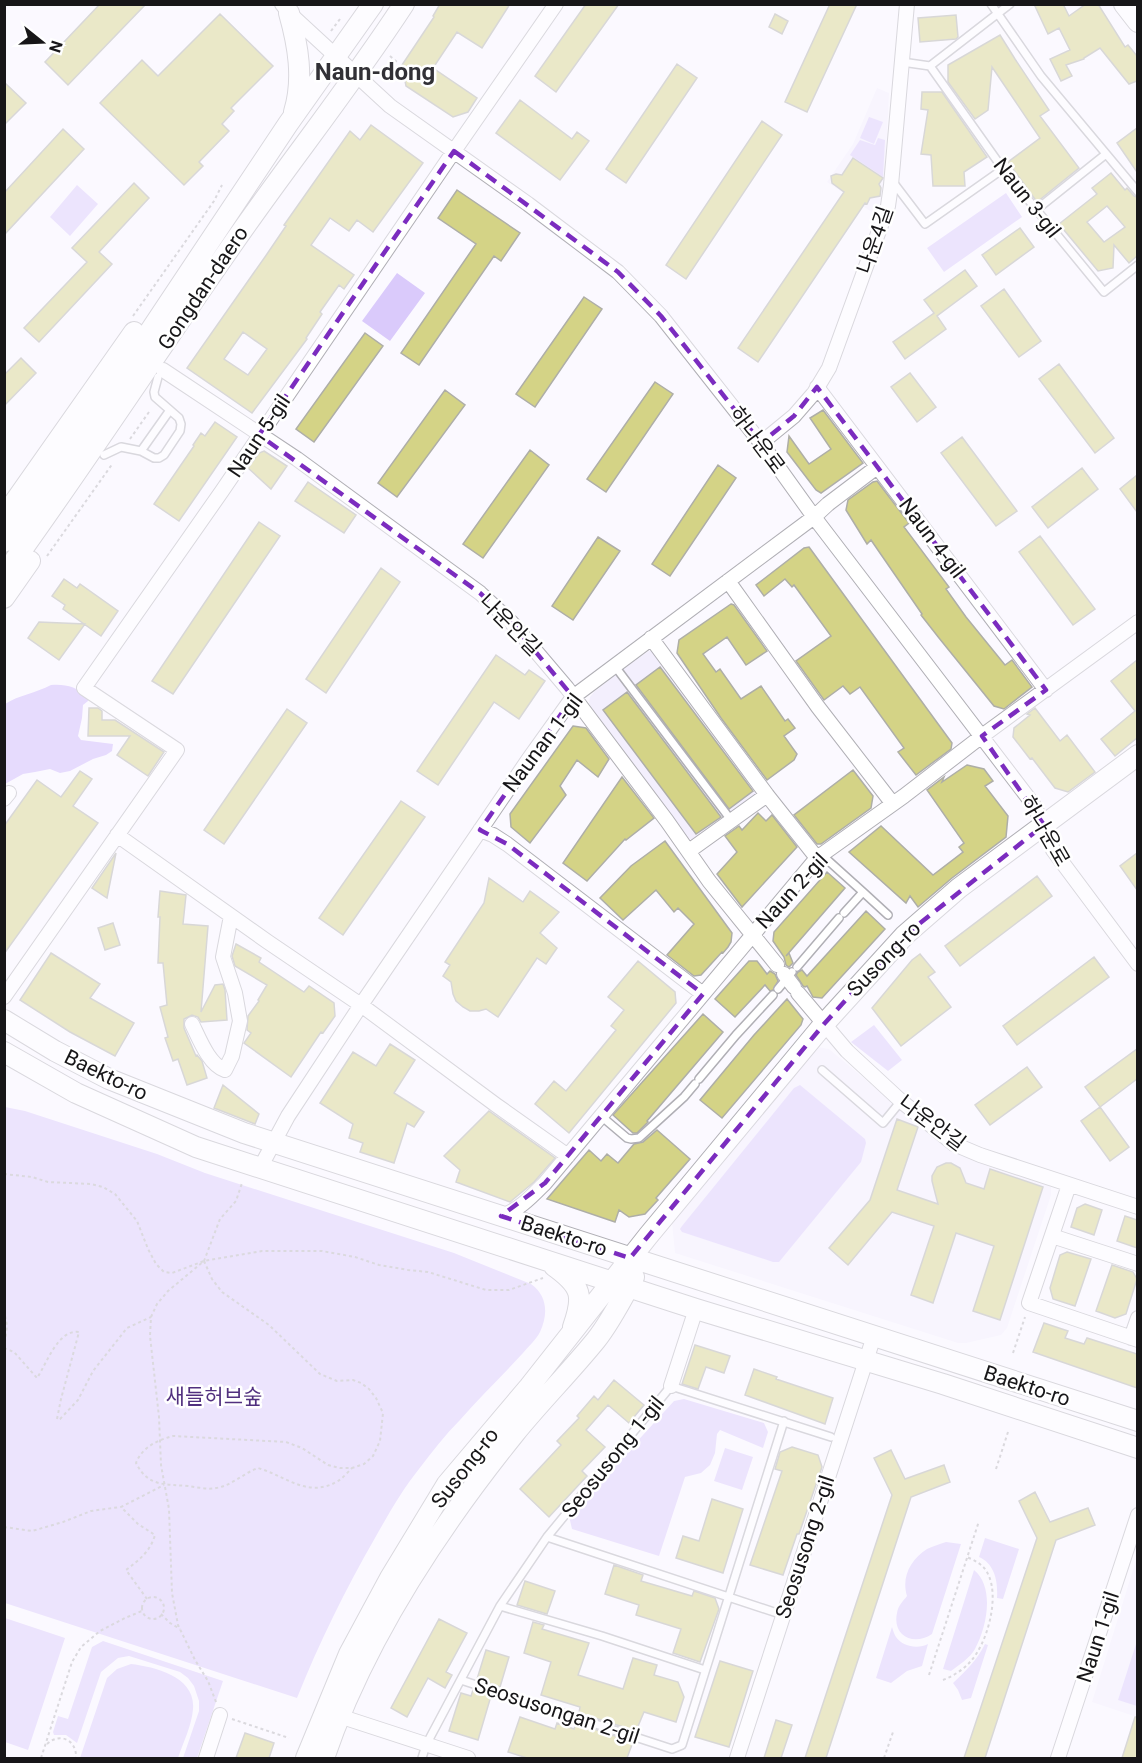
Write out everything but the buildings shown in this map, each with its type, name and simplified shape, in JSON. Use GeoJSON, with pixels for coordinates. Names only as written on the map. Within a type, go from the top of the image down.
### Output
{"type":"FeatureCollection","features":[{"type":"Feature","properties":{"kind":"street","name":"Gongdan-daero"},"geometry":{"type":"LineString","coordinates":[[4,542],[104,400],[288,124],[373,4]]}},
{"type":"Feature","properties":{"kind":"street","name":"Gongdan-daero"},"geometry":{"type":"LineString","coordinates":[[4,575],[281,176],[404,4]]}},
{"type":"Feature","properties":{"kind":"street","name":"Naun 5-gil"},"geometry":{"type":"LineString","coordinates":[[117,835],[177,750],[84,688],[222,492],[453,151],[556,4]]}},
{"type":"Feature","properties":{"kind":"street","name":"나운4길"},"geometry":{"type":"LineString","coordinates":[[761,443],[794,416],[829,368],[888,206],[908,4]]}},
{"type":"Feature","properties":{"kind":"street"},"geometry":{"type":"LineString","coordinates":[[1124,4],[1137,22]]}},
{"type":"Feature","properties":{"kind":"street","name":"하나운로"},"geometry":{"type":"LineString","coordinates":[[286,9],[390,106],[528,204],[618,272],[661,316],[761,443],[814,517],[1033,804],[1053,850],[1137,964]]}},
{"type":"Feature","properties":{"kind":"street"},"geometry":{"type":"LineString","coordinates":[[4,517],[117,356],[288,124],[297,102],[300,71],[294,32],[286,9]]}},
{"type":"Feature","properties":{"kind":"street"},"geometry":{"type":"LineString","coordinates":[[4,598],[108,460],[205,305],[281,176]]}},
{"type":"Feature","properties":{"kind":"street","name":"나운안길"},"geometry":{"type":"LineString","coordinates":[[160,374],[297,459],[480,593],[511,622],[545,660],[689,851],[709,881],[790,977],[824,1024],[847,1052],[901,1101],[960,1148],[1137,1208]]}},
{"type":"Feature","properties":{"kind":"street","name":"Naun 4-gil"},"geometry":{"type":"LineString","coordinates":[[817,387],[1046,690]]}},
{"type":"Feature","properties":{"kind":"street","name":"Naunan 1-gil"},"geometry":{"type":"LineString","coordinates":[[260,1168],[288,1116],[361,1005],[573,697],[878,467]]}},
{"type":"Feature","properties":{"kind":"street"},"geometry":{"type":"LineString","coordinates":[[728,581],[818,707],[893,804]]}},
{"type":"Feature","properties":{"kind":"street","name":"Naun 2-gil"},"geometry":{"type":"LineString","coordinates":[[501,1216],[525,1203],[545,1184],[819,856],[893,804],[1137,622]]}},
{"type":"Feature","properties":{"kind":"street"},"geometry":{"type":"LineString","coordinates":[[651,638],[767,795],[819,856]]}},
{"type":"Feature","properties":{"kind":"street","name":"Susong-ro"},"geometry":{"type":"LineString","coordinates":[[306,1758],[355,1681],[397,1602],[451,1516],[516,1432],[597,1339],[620,1284],[672,1206],[824,1024],[905,935],[959,888],[1137,755]]}},
{"type":"Feature","properties":{"kind":"street"},"geometry":{"type":"LineString","coordinates":[[689,851],[767,795]]}},
{"type":"Feature","properties":{"kind":"street"},"geometry":{"type":"LineString","coordinates":[[480,830],[507,844],[703,994]]}},
{"type":"Feature","properties":{"kind":"street"},"geometry":{"type":"LineString","coordinates":[[4,997],[117,835],[361,1005],[568,1156]]}},
{"type":"Feature","properties":{"kind":"street"},"geometry":{"type":"LineString","coordinates":[[192,1024],[210,1057],[218,1068],[225,1070],[232,1056],[240,1021],[233,984],[224,957],[231,916]]}},
{"type":"Feature","properties":{"kind":"street","name":"Baekto-ro"},"geometry":{"type":"LineString","coordinates":[[4,1020],[55,1051],[109,1079],[233,1129],[1137,1421]]}},
{"type":"Feature","properties":{"kind":"street","name":"Baekto-ro"},"geometry":{"type":"LineString","coordinates":[[4,1052],[76,1093],[196,1147],[545,1268],[620,1284],[943,1384],[1137,1449]]}},
{"type":"Feature","properties":{"kind":"street"},"geometry":{"type":"LineString","coordinates":[[1069,1185],[1029,1303],[1134,1339],[1137,1318]]}},
{"type":"Feature","properties":{"kind":"street"},"geometry":{"type":"LineString","coordinates":[[1052,1236],[1137,1264]]}},
{"type":"Feature","properties":{"kind":"street"},"geometry":{"type":"LineString","coordinates":[[545,1268],[569,1277],[579,1293],[579,1307],[573,1326],[560,1349]]}},
{"type":"Feature","properties":{"kind":"street","name":"Susong-ro"},"geometry":{"type":"LineString","coordinates":[[324,1758],[332,1714],[349,1654],[390,1578],[447,1484],[560,1349],[620,1284]]}},
{"type":"Feature","properties":{"kind":"street"},"geometry":{"type":"LineString","coordinates":[[671,1386],[696,1309]]}},
{"type":"Feature","properties":{"kind":"street","name":"Seosusong 2-gil"},"geometry":{"type":"LineString","coordinates":[[737,1758],[874,1336]]}},
{"type":"Feature","properties":{"kind":"street","name":"Naun 1-gil"},"geometry":{"type":"LineString","coordinates":[[1058,1758],[1137,1515]]}},
{"type":"Feature","properties":{"kind":"street"},"geometry":{"type":"LineString","coordinates":[[332,1714],[424,1752],[468,1758]]}},
{"type":"Feature","properties":{"kind":"street"},"geometry":{"type":"LineString","coordinates":[[206,1758],[220,1715]]}},
{"type":"Feature","properties":{"kind":"lane"},"geometry":{"type":"LineString","coordinates":[[991,4],[1041,76],[1137,192]]}},
{"type":"Feature","properties":{"kind":"lane"},"geometry":{"type":"LineString","coordinates":[[902,62],[930,66],[1010,4]]}},
{"type":"Feature","properties":{"kind":"lane","name":"Naun 3-gil"},"geometry":{"type":"LineString","coordinates":[[930,66],[1003,169],[1104,292],[1137,266]]}},
{"type":"Feature","properties":{"kind":"lane"},"geometry":{"type":"LineString","coordinates":[[1036,210],[1106,154]]}},
{"type":"Feature","properties":{"kind":"lane"},"geometry":{"type":"LineString","coordinates":[[892,180],[925,224],[1003,169]]}},
{"type":"Feature","properties":{"kind":"lane"},"geometry":{"type":"LineString","coordinates":[[108,460],[121,447],[159,458],[164,455],[180,431],[182,424],[179,418],[155,397],[154,392],[160,374]]}},
{"type":"Feature","properties":{"kind":"lane"},"geometry":{"type":"LineString","coordinates":[[141,452],[170,410]]}},
{"type":"Feature","properties":{"kind":"lane"},"geometry":{"type":"LineString","coordinates":[[614,665],[731,820]]}},
{"type":"Feature","properties":{"kind":"lane"},"geometry":{"type":"LineString","coordinates":[[819,856],[888,915]]}},
{"type":"Feature","properties":{"kind":"lane"},"geometry":{"type":"LineString","coordinates":[[601,1116],[627,1138],[639,1138],[697,1082],[863,892]]}},
{"type":"Feature","properties":{"kind":"lane"},"geometry":{"type":"LineString","coordinates":[[822,1070],[883,1123],[901,1101]]}},
{"type":"Feature","properties":{"kind":"lane","name":"Seosusong 1-gil"},"geometry":{"type":"LineString","coordinates":[[424,1752],[500,1606],[547,1537],[671,1386],[831,1437]]}},
{"type":"Feature","properties":{"kind":"lane","name":"Seosusongan 2-gil"},"geometry":{"type":"LineString","coordinates":[[461,1680],[672,1749],[682,1745],[784,1421]]}},
{"type":"Feature","properties":{"kind":"lane"},"geometry":{"type":"LineString","coordinates":[[547,1537],[783,1615]]}},
{"type":"Feature","properties":{"kind":"lane"},"geometry":{"type":"LineString","coordinates":[[500,1606],[705,1670]]}},
{"type":"Feature","properties":{"kind":"path"},"geometry":{"type":"LineString","coordinates":[[132,436],[149,412]]}},
{"type":"Feature","properties":{"kind":"path"},"geometry":{"type":"LineString","coordinates":[[46,558],[108,460]]}},
{"type":"Feature","properties":{"kind":"path"},"geometry":{"type":"LineString","coordinates":[[4,1174],[48,1182],[91,1184],[103,1187],[115,1194],[136,1221],[152,1256],[164,1272],[172,1273],[204,1261],[262,1251],[322,1251],[355,1257],[379,1265],[428,1272],[486,1290],[497,1291],[522,1286],[545,1268]]}},
{"type":"Feature","properties":{"kind":"path"},"geometry":{"type":"LineString","coordinates":[[242,1183],[236,1201],[220,1219],[204,1261],[168,1290],[157,1304],[151,1317],[150,1336],[164,1485],[169,1509],[172,1593],[181,1629],[208,1681],[220,1715],[289,1738]]}},
{"type":"Feature","properties":{"kind":"path"},"geometry":{"type":"LineString","coordinates":[[204,1261],[212,1279],[222,1292],[269,1325],[314,1370],[337,1381],[353,1380],[369,1389],[383,1413],[380,1441],[373,1456],[364,1464],[352,1468],[328,1466],[309,1452],[286,1442],[173,1436],[149,1446],[138,1456],[136,1463],[152,1481],[164,1485],[205,1489],[217,1488],[258,1468],[299,1486],[314,1488],[338,1481],[352,1468]]}},
{"type":"Feature","properties":{"kind":"path"},"geometry":{"type":"LineString","coordinates":[[1013,1353],[1029,1303]]}},
{"type":"Feature","properties":{"kind":"path"},"geometry":{"type":"LineString","coordinates":[[4,1310],[7,1326],[5,1348],[14,1352],[37,1378],[63,1337],[75,1331],[80,1332],[57,1419],[60,1419],[78,1400],[93,1371],[127,1328],[151,1317]]}},
{"type":"Feature","properties":{"kind":"path"},"geometry":{"type":"LineString","coordinates":[[996,1469],[1008,1432]]}},
{"type":"Feature","properties":{"kind":"path"},"geometry":{"type":"LineString","coordinates":[[4,1527],[32,1531],[91,1511],[123,1506],[164,1485]]}},
{"type":"Feature","properties":{"kind":"path"},"geometry":{"type":"LineString","coordinates":[[123,1506],[121,1507],[130,1516],[155,1535],[142,1558],[126,1570],[147,1599]]}},
{"type":"Feature","properties":{"kind":"path"},"geometry":{"type":"LineString","coordinates":[[929,1675],[979,1521]]}},
{"type":"Feature","properties":{"kind":"path"},"geometry":{"type":"LineString","coordinates":[[943,1680],[953,1676],[969,1663],[978,1652],[989,1625],[993,1603],[989,1575],[976,1561],[967,1557]]}},
{"type":"Feature","properties":{"kind":"path"},"geometry":{"type":"LineString","coordinates":[[154,1598],[161,1601],[163,1608],[161,1614],[156,1618],[149,1618],[142,1611],[147,1599],[154,1598]]}},
{"type":"Feature","properties":{"kind":"path"},"geometry":{"type":"LineString","coordinates":[[42,1758],[72,1662],[81,1647],[111,1624],[142,1611]]}},
{"type":"Feature","properties":{"kind":"path"},"geometry":{"type":"LineString","coordinates":[[161,1614],[181,1629]]}},
{"type":"Feature","properties":{"kind":"path"},"geometry":{"type":"LineString","coordinates":[[884,1758],[893,1732]]}},
{"type":"Feature","properties":{"kind":"path"},"geometry":{"type":"LineString","coordinates":[[44,1750],[46,1745],[54,1739],[64,1739],[73,1744],[76,1749],[76,1758]]}},
{"type":"Feature","properties":{"kind":"highlighted area"},"geometry":{"type":"Polygon","coordinates":[[[454,151],[618,272],[661,316],[761,443],[794,416],[817,387],[1046,690],[982,736],[1044,825],[905,935],[824,1024],[630,1258],[501,1216],[545,1183],[703,994],[507,844],[480,830],[573,697],[511,622],[480,593],[259,435],[454,151]]]}},
{"type":"Feature","properties":{"kind":"shaded area"},"geometry":{"type":"Polygon","coordinates":[[[877,88],[889,93],[884,189],[876,215],[827,182],[853,144],[877,88]]]}},
{"type":"Feature","properties":{"kind":"shaded area"},"geometry":{"type":"Polygon","coordinates":[[[649,651],[655,651],[758,793],[694,841],[687,837],[589,703],[594,692],[649,651]]]}},
{"type":"Feature","properties":{"kind":"shaded area"},"geometry":{"type":"Polygon","coordinates":[[[51,685],[71,687],[88,697],[88,701],[83,705],[78,736],[81,740],[113,744],[112,751],[70,771],[60,773],[50,769],[23,774],[5,784],[5,704],[51,685]]]}},
{"type":"Feature","properties":{"kind":"shaded area"},"geometry":{"type":"Polygon","coordinates":[[[818,1047],[829,1049],[952,1152],[1051,1187],[1051,1195],[1007,1328],[1001,1335],[958,1343],[675,1253],[672,1222],[818,1047]]]}},
{"type":"Feature","properties":{"kind":"shaded area"},"geometry":{"type":"Polygon","coordinates":[[[1137,1557],[1137,1717],[1092,1702],[1137,1557]]]}},
{"type":"Feature","properties":{"kind":"green space"},"geometry":{"type":"Polygon","coordinates":[[[869,117],[883,122],[874,144],[860,138],[869,117]]]}},
{"type":"Feature","properties":{"kind":"green space"},"geometry":{"type":"Polygon","coordinates":[[[878,138],[885,140],[883,177],[850,155],[860,140],[875,145],[878,138]]]}},
{"type":"Feature","properties":{"kind":"green space"},"geometry":{"type":"Polygon","coordinates":[[[77,185],[98,204],[70,236],[50,217],[77,185]]]}},
{"type":"Feature","properties":{"kind":"green space"},"geometry":{"type":"Polygon","coordinates":[[[1006,193],[1022,217],[944,272],[927,248],[1006,193]]]}},
{"type":"Feature","properties":{"kind":"green space"},"geometry":{"type":"Polygon","coordinates":[[[397,273],[425,293],[390,341],[362,321],[397,273]]]}},
{"type":"Feature","properties":{"kind":"green space"},"geometry":{"type":"Polygon","coordinates":[[[874,1025],[902,1060],[888,1071],[851,1042],[874,1025]]]}},
{"type":"Feature","properties":{"kind":"green space"},"geometry":{"type":"Polygon","coordinates":[[[800,1085],[865,1139],[861,1162],[779,1262],[682,1232],[680,1229],[682,1226],[794,1088],[800,1085]]]}},
{"type":"Feature","properties":{"kind":"green space","name":"새들허브숲"},"geometry":{"type":"Polygon","coordinates":[[[5,1107],[25,1111],[157,1154],[205,1173],[454,1253],[531,1284],[541,1294],[545,1313],[543,1326],[538,1335],[444,1438],[401,1494],[343,1597],[297,1698],[5,1603],[5,1107]]]}},
{"type":"Feature","properties":{"kind":"green space"},"geometry":{"type":"Polygon","coordinates":[[[684,1399],[764,1423],[768,1432],[763,1448],[720,1430],[710,1465],[701,1473],[685,1477],[659,1556],[572,1529],[569,1516],[674,1401],[684,1399]]]}},
{"type":"Feature","properties":{"kind":"green space"},"geometry":{"type":"Polygon","coordinates":[[[725,1448],[753,1457],[742,1490],[714,1481],[725,1448]]]}},
{"type":"Feature","properties":{"kind":"green space"},"geometry":{"type":"Polygon","coordinates":[[[985,1538],[1019,1549],[1003,1599],[997,1598],[996,1580],[992,1569],[979,1557],[985,1538]]]}},
{"type":"Feature","properties":{"kind":"green space"},"geometry":{"type":"Polygon","coordinates":[[[946,1542],[961,1544],[932,1634],[925,1638],[911,1639],[901,1633],[896,1621],[898,1608],[907,1596],[906,1575],[912,1563],[921,1553],[946,1542]]]}},
{"type":"Feature","properties":{"kind":"green space"},"geometry":{"type":"Polygon","coordinates":[[[974,1570],[981,1577],[987,1597],[983,1630],[975,1649],[967,1658],[951,1671],[943,1669],[974,1570]]]}},
{"type":"Feature","properties":{"kind":"green space"},"geometry":{"type":"Polygon","coordinates":[[[5,1618],[65,1638],[28,1750],[5,1742],[5,1618]]]}},
{"type":"Feature","properties":{"kind":"green space"},"geometry":{"type":"Polygon","coordinates":[[[892,1627],[896,1637],[907,1645],[915,1647],[928,1644],[922,1666],[907,1671],[891,1683],[876,1678],[892,1627]]]}},
{"type":"Feature","properties":{"kind":"green space"},"geometry":{"type":"Polygon","coordinates":[[[103,1641],[223,1681],[197,1758],[183,1758],[199,1711],[199,1701],[194,1686],[180,1672],[129,1656],[118,1658],[101,1672],[77,1743],[66,1735],[54,1735],[58,1716],[68,1719],[92,1647],[103,1641]]]}},
{"type":"Feature","properties":{"kind":"green space"},"geometry":{"type":"Polygon","coordinates":[[[1137,1641],[1138,1706],[1118,1700],[1137,1641]]]}},
{"type":"Feature","properties":{"kind":"green space"},"geometry":{"type":"Polygon","coordinates":[[[985,1644],[988,1645],[971,1698],[962,1700],[953,1683],[971,1665],[985,1644]]]}},
{"type":"Feature","properties":{"kind":"green space"},"geometry":{"type":"Polygon","coordinates":[[[131,1664],[162,1671],[181,1681],[188,1689],[193,1709],[178,1758],[80,1758],[107,1678],[117,1669],[131,1664]]]}},
{"type":"Feature","properties":{"kind":"district","name":"Naun-dong"},"geometry":{"type":"Point","coordinates":[375,72]}}]}
